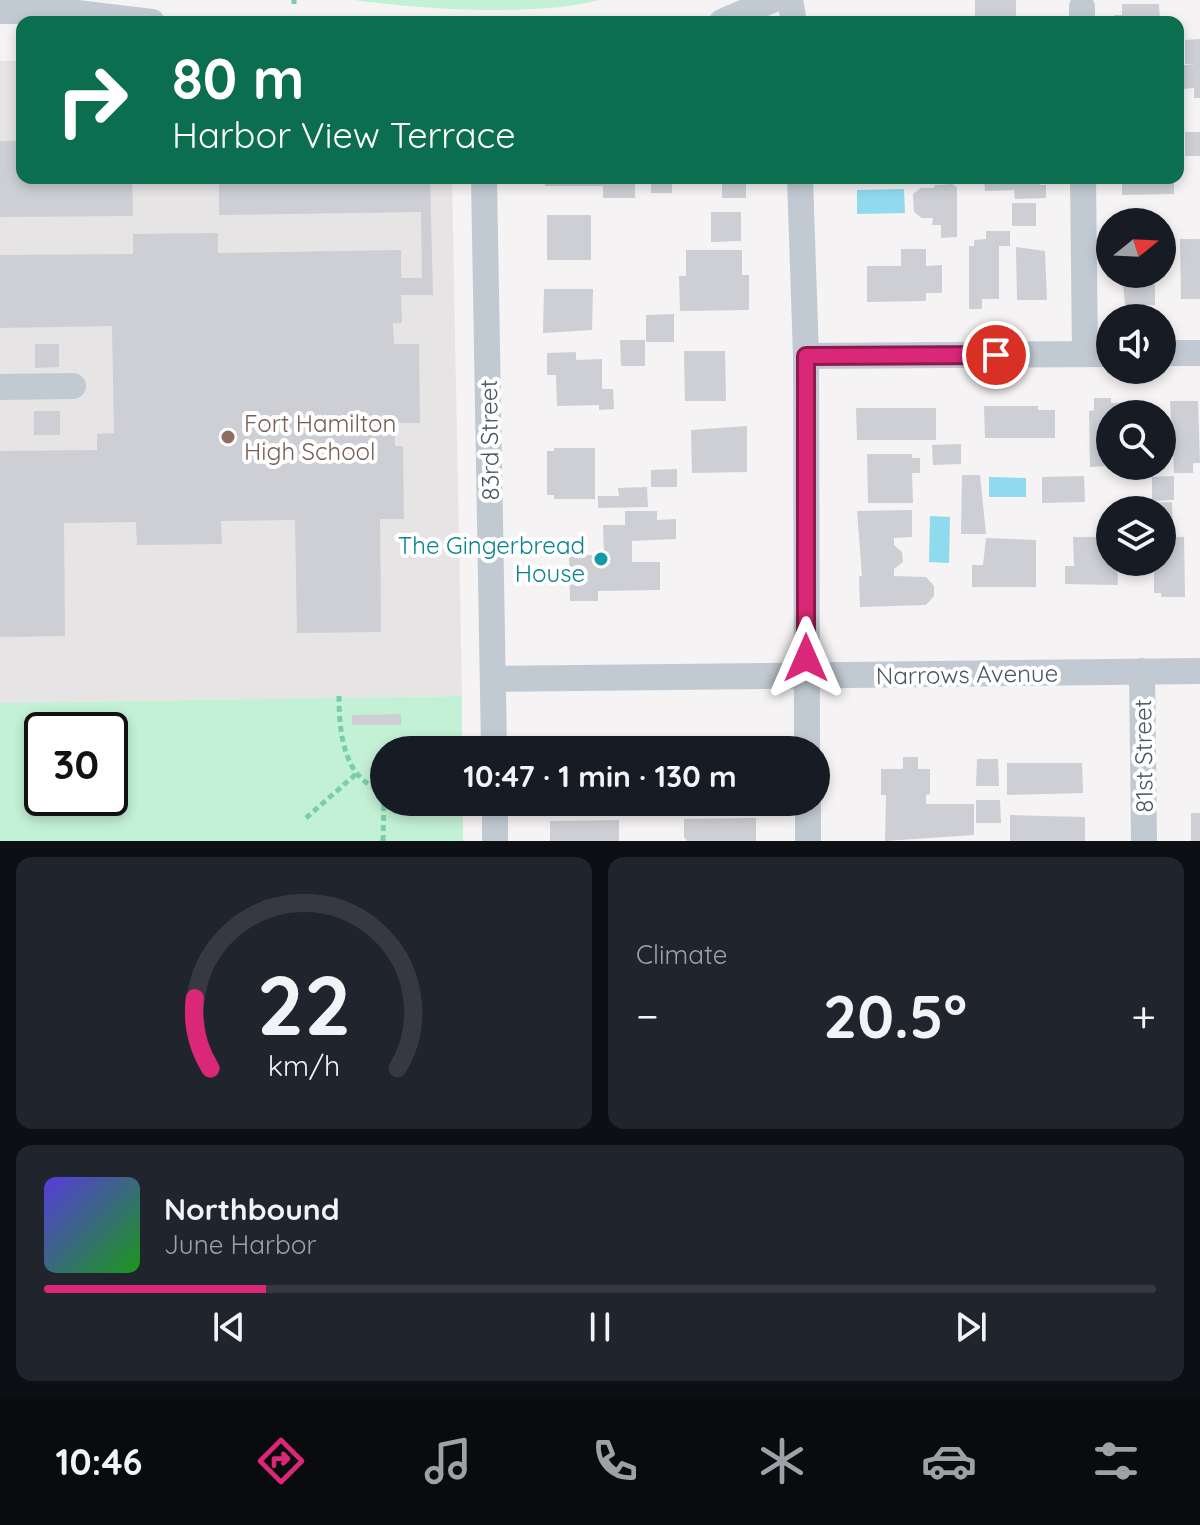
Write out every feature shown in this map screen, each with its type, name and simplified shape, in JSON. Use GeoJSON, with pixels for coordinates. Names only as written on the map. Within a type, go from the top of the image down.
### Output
{"type":"FeatureCollection","features":[{"type":"Feature","properties":{"kind":"street"},"geometry":{"type":"LineString","coordinates":[[736,16],[772,0]]}},
{"type":"Feature","properties":{"kind":"street"},"geometry":{"type":"LineString","coordinates":[[0,11],[61,11],[102,16]]}},
{"type":"Feature","properties":{"kind":"street","name":"83rd Street"},"geometry":{"type":"LineString","coordinates":[[484,184],[494,736]]}},
{"type":"Feature","properties":{"kind":"street"},"geometry":{"type":"LineString","coordinates":[[800,184],[806,356],[807,736]]}},
{"type":"Feature","properties":{"kind":"street"},"geometry":{"type":"LineString","coordinates":[[1083,184],[1096,341]]}},
{"type":"Feature","properties":{"kind":"street"},"geometry":{"type":"LineString","coordinates":[[1176,353],[1200,353]]}},
{"type":"Feature","properties":{"kind":"street"},"geometry":{"type":"LineString","coordinates":[[806,356],[1096,354]]}},
{"type":"Feature","properties":{"kind":"street"},"geometry":{"type":"LineString","coordinates":[[0,387],[73,386]]}},
{"type":"Feature","properties":{"kind":"street","name":"81st Street"},"geometry":{"type":"LineString","coordinates":[[1142,671],[1144,841]]}},
{"type":"Feature","properties":{"kind":"street","name":"Narrows Avenue"},"geometry":{"type":"LineString","coordinates":[[494,679],[1200,671]]}},
{"type":"Feature","properties":{"kind":"street"},"geometry":{"type":"LineString","coordinates":[[495,816],[495,841]]}},
{"type":"Feature","properties":{"kind":"street"},"geometry":{"type":"LineString","coordinates":[[808,816],[808,841]]}},
{"type":"Feature","properties":{"kind":"path"},"geometry":{"type":"LineString","coordinates":[[339,696],[341,738],[356,774],[370,782]]}},
{"type":"Feature","properties":{"kind":"path"},"geometry":{"type":"LineString","coordinates":[[306,818],[356,774]]}},
{"type":"Feature","properties":{"kind":"path"},"geometry":{"type":"LineString","coordinates":[[383,841],[384,816]]}},
{"type":"Feature","properties":{"kind":"shaded area","name":"Fort Hamilton High School"},"geometry":{"type":"Polygon","coordinates":[[[0,61],[16,61],[16,184],[452,184],[462,696],[0,703],[0,61]]]}},
{"type":"Feature","properties":{"kind":"green space"},"geometry":{"type":"Polygon","coordinates":[[[354,0],[599,0],[544,8],[477,10],[354,0]]]}},
{"type":"Feature","properties":{"kind":"green space"},"geometry":{"type":"Polygon","coordinates":[[[462,696],[462,736],[370,736],[370,816],[463,816],[463,841],[0,841],[0,703],[462,696]]]}},
{"type":"Feature","properties":{"kind":"water"},"geometry":{"type":"Polygon","coordinates":[[[904,189],[905,213],[857,214],[857,190],[904,189]]]}},
{"type":"Feature","properties":{"kind":"water"},"geometry":{"type":"Polygon","coordinates":[[[989,477],[1026,478],[1026,497],[989,497],[989,477]]]}},
{"type":"Feature","properties":{"kind":"water"},"geometry":{"type":"Polygon","coordinates":[[[930,516],[950,517],[949,563],[929,562],[930,516]]]}},
{"type":"Feature","properties":{"kind":"building"},"geometry":{"type":"Polygon","coordinates":[[[975,0],[1016,0],[1016,16],[975,16],[975,0]]]}},
{"type":"Feature","properties":{"kind":"building"},"geometry":{"type":"Polygon","coordinates":[[[1122,4],[1159,4],[1160,16],[1114,16],[1122,15],[1122,4]]]}},
{"type":"Feature","properties":{"kind":"building"},"geometry":{"type":"Polygon","coordinates":[[[1200,39],[1200,98],[1194,98],[1194,88],[1184,89],[1184,65],[1196,65],[1185,64],[1185,40],[1200,39]]]}},
{"type":"Feature","properties":{"kind":"building"},"geometry":{"type":"Polygon","coordinates":[[[1185,132],[1200,132],[1200,156],[1185,156],[1185,132]]]}},
{"type":"Feature","properties":{"kind":"building"},"geometry":{"type":"Polygon","coordinates":[[[0,141],[16,141],[16,184],[132,184],[133,216],[0,217],[0,141]]]}},
{"type":"Feature","properties":{"kind":"building","name":"Fort Hamilton High School"},"geometry":{"type":"Polygon","coordinates":[[[219,184],[430,184],[433,295],[401,295],[402,323],[393,323],[394,344],[419,344],[420,423],[395,423],[395,446],[403,446],[404,519],[380,519],[381,632],[297,633],[295,520],[221,521],[222,544],[137,545],[136,522],[64,523],[65,636],[0,637],[0,451],[97,450],[97,434],[114,433],[112,326],[0,328],[0,255],[133,254],[133,234],[218,233],[218,253],[401,250],[401,278],[422,278],[421,212],[219,215],[219,184]]]}},
{"type":"Feature","properties":{"kind":"building"},"geometry":{"type":"Polygon","coordinates":[[[635,184],[635,198],[603,198],[603,186],[545,186],[635,184]]]}},
{"type":"Feature","properties":{"kind":"building"},"geometry":{"type":"Polygon","coordinates":[[[651,184],[672,184],[672,193],[651,193],[651,184]]]}},
{"type":"Feature","properties":{"kind":"building"},"geometry":{"type":"Polygon","coordinates":[[[722,184],[746,184],[746,198],[722,198],[722,184]]]}},
{"type":"Feature","properties":{"kind":"building"},"geometry":{"type":"Polygon","coordinates":[[[952,184],[957,187],[957,237],[941,238],[941,225],[932,225],[933,218],[922,218],[914,212],[913,194],[921,188],[952,184]]]}},
{"type":"Feature","properties":{"kind":"building"},"geometry":{"type":"Polygon","coordinates":[[[984,184],[1040,184],[1046,185],[1046,198],[1015,199],[1014,190],[985,191],[984,184]]]}},
{"type":"Feature","properties":{"kind":"building"},"geometry":{"type":"Polygon","coordinates":[[[1122,184],[1174,184],[1174,194],[1122,195],[1122,184]]]}},
{"type":"Feature","properties":{"kind":"building"},"geometry":{"type":"Polygon","coordinates":[[[1012,203],[1036,203],[1036,226],[1012,226],[1012,203]]]}},
{"type":"Feature","properties":{"kind":"building"},"geometry":{"type":"Polygon","coordinates":[[[711,212],[741,212],[741,241],[711,242],[711,212]]]}},
{"type":"Feature","properties":{"kind":"building"},"geometry":{"type":"Polygon","coordinates":[[[547,215],[591,215],[591,260],[547,260],[547,215]]]}},
{"type":"Feature","properties":{"kind":"building"},"geometry":{"type":"Polygon","coordinates":[[[986,231],[1010,231],[1010,246],[999,246],[999,299],[982,299],[982,309],[969,309],[969,246],[974,246],[974,240],[986,239],[986,231]]]}},
{"type":"Feature","properties":{"kind":"building"},"geometry":{"type":"Polygon","coordinates":[[[1180,239],[1200,239],[1200,299],[1181,299],[1180,239]]]}},
{"type":"Feature","properties":{"kind":"building"},"geometry":{"type":"Polygon","coordinates":[[[1016,247],[1045,251],[1047,300],[1017,300],[1016,247]]]}},
{"type":"Feature","properties":{"kind":"building"},"geometry":{"type":"Polygon","coordinates":[[[901,249],[926,249],[926,266],[942,265],[942,293],[926,293],[926,301],[867,302],[867,266],[901,266],[901,249]]]}},
{"type":"Feature","properties":{"kind":"building"},"geometry":{"type":"Polygon","coordinates":[[[686,250],[742,250],[742,275],[749,275],[749,310],[680,311],[679,276],[686,276],[686,250]]]}},
{"type":"Feature","properties":{"kind":"building"},"geometry":{"type":"Polygon","coordinates":[[[1123,288],[1155,288],[1155,304],[1125,304],[1123,288]]]}},
{"type":"Feature","properties":{"kind":"building"},"geometry":{"type":"Polygon","coordinates":[[[544,289],[593,289],[592,330],[543,333],[544,289]]]}},
{"type":"Feature","properties":{"kind":"building"},"geometry":{"type":"Polygon","coordinates":[[[674,314],[674,342],[646,342],[646,315],[674,314]]]}},
{"type":"Feature","properties":{"kind":"building"},"geometry":{"type":"Polygon","coordinates":[[[620,340],[645,340],[645,366],[621,366],[620,340]]]}},
{"type":"Feature","properties":{"kind":"building"},"geometry":{"type":"Polygon","coordinates":[[[35,344],[59,344],[59,367],[35,368],[35,344]]]}},
{"type":"Feature","properties":{"kind":"building"},"geometry":{"type":"Polygon","coordinates":[[[684,351],[725,351],[726,401],[685,401],[684,351]]]}},
{"type":"Feature","properties":{"kind":"building"},"geometry":{"type":"Polygon","coordinates":[[[576,352],[576,360],[602,359],[602,389],[613,389],[614,409],[599,410],[599,405],[557,406],[556,375],[547,375],[547,353],[576,352]]]}},
{"type":"Feature","properties":{"kind":"building"},"geometry":{"type":"Polygon","coordinates":[[[1094,398],[1111,398],[1096,400],[1096,467],[1090,467],[1089,411],[1094,410],[1094,398]]]}},
{"type":"Feature","properties":{"kind":"building"},"geometry":{"type":"Polygon","coordinates":[[[1176,401],[1198,401],[1200,463],[1193,463],[1193,473],[1176,473],[1176,401]]]}},
{"type":"Feature","properties":{"kind":"building"},"geometry":{"type":"Polygon","coordinates":[[[984,406],[1038,406],[1038,410],[1055,410],[1055,438],[985,438],[984,406]]]}},
{"type":"Feature","properties":{"kind":"building"},"geometry":{"type":"Polygon","coordinates":[[[856,408],[936,408],[936,440],[857,440],[856,408]]]}},
{"type":"Feature","properties":{"kind":"building"},"geometry":{"type":"Polygon","coordinates":[[[34,411],[60,411],[60,435],[34,435],[34,411]]]}},
{"type":"Feature","properties":{"kind":"building"},"geometry":{"type":"Polygon","coordinates":[[[747,426],[747,472],[692,473],[691,430],[747,426]]]}},
{"type":"Feature","properties":{"kind":"building"},"geometry":{"type":"Polygon","coordinates":[[[961,444],[961,464],[933,465],[932,445],[961,444]]]}},
{"type":"Feature","properties":{"kind":"building"},"geometry":{"type":"Polygon","coordinates":[[[554,448],[595,448],[595,499],[554,499],[554,495],[547,495],[547,451],[554,451],[554,448]]]}},
{"type":"Feature","properties":{"kind":"building"},"geometry":{"type":"Polygon","coordinates":[[[867,454],[912,454],[912,458],[920,458],[920,473],[912,473],[913,503],[868,503],[867,454]]]}},
{"type":"Feature","properties":{"kind":"building"},"geometry":{"type":"Polygon","coordinates":[[[677,469],[677,487],[651,487],[651,470],[677,469]]]}},
{"type":"Feature","properties":{"kind":"building"},"geometry":{"type":"Polygon","coordinates":[[[962,475],[980,475],[986,534],[961,534],[962,475]]]}},
{"type":"Feature","properties":{"kind":"building"},"geometry":{"type":"Polygon","coordinates":[[[1084,476],[1085,502],[1042,503],[1042,477],[1084,476]]]}},
{"type":"Feature","properties":{"kind":"building"},"geometry":{"type":"Polygon","coordinates":[[[1152,480],[1174,480],[1174,496],[1152,496],[1152,480]]]}},
{"type":"Feature","properties":{"kind":"building"},"geometry":{"type":"Polygon","coordinates":[[[647,487],[648,507],[598,508],[598,496],[619,496],[618,488],[647,487]]]}},
{"type":"Feature","properties":{"kind":"building"},"geometry":{"type":"Polygon","coordinates":[[[912,510],[912,537],[894,538],[894,545],[902,552],[903,562],[894,569],[894,576],[926,577],[934,586],[934,596],[926,605],[860,607],[859,576],[862,576],[857,511],[912,510]]]}},
{"type":"Feature","properties":{"kind":"building","name":"The Gingerbread House"},"geometry":{"type":"Polygon","coordinates":[[[625,511],[657,511],[657,520],[676,519],[676,539],[632,541],[632,562],[660,562],[660,590],[598,591],[598,601],[570,601],[569,555],[604,555],[603,525],[625,525],[625,511]]]}},
{"type":"Feature","properties":{"kind":"building"},"geometry":{"type":"Polygon","coordinates":[[[1073,537],[1096,537],[1096,576],[1118,576],[1118,585],[1065,584],[1065,566],[1074,566],[1073,537]]]}},
{"type":"Feature","properties":{"kind":"building"},"geometry":{"type":"Polygon","coordinates":[[[1176,537],[1184,537],[1185,597],[1161,597],[1161,593],[1154,593],[1154,576],[1176,576],[1176,537]]]}},
{"type":"Feature","properties":{"kind":"building"},"geometry":{"type":"Polygon","coordinates":[[[986,538],[1036,540],[1036,587],[972,587],[972,565],[983,565],[986,538]]]}},
{"type":"Feature","properties":{"kind":"building"},"geometry":{"type":"Polygon","coordinates":[[[401,714],[401,725],[352,725],[352,715],[401,714]]]}},
{"type":"Feature","properties":{"kind":"building"},"geometry":{"type":"Polygon","coordinates":[[[903,757],[918,757],[918,769],[930,769],[930,794],[926,795],[926,804],[974,804],[974,835],[885,841],[886,795],[881,795],[881,769],[903,769],[903,757]]]}},
{"type":"Feature","properties":{"kind":"building"},"geometry":{"type":"Polygon","coordinates":[[[977,759],[998,759],[999,786],[976,786],[977,759]]]}},
{"type":"Feature","properties":{"kind":"building"},"geometry":{"type":"Polygon","coordinates":[[[1007,763],[1082,763],[1083,793],[1007,795],[1007,763]]]}},
{"type":"Feature","properties":{"kind":"building"},"geometry":{"type":"Polygon","coordinates":[[[976,800],[1000,800],[1001,823],[976,823],[976,800]]]}},
{"type":"Feature","properties":{"kind":"building"},"geometry":{"type":"Polygon","coordinates":[[[1191,813],[1200,813],[1200,841],[1191,841],[1191,813]]]}},
{"type":"Feature","properties":{"kind":"building"},"geometry":{"type":"Polygon","coordinates":[[[1010,815],[1085,817],[1085,841],[1010,841],[1010,815]]]}},
{"type":"Feature","properties":{"kind":"building"},"geometry":{"type":"Polygon","coordinates":[[[756,818],[756,841],[687,841],[684,837],[684,819],[756,818]]]}},
{"type":"Feature","properties":{"kind":"building"},"geometry":{"type":"Polygon","coordinates":[[[619,820],[619,841],[550,841],[550,821],[619,820]]]}},
{"type":"Feature","properties":{"kind":"place","name":"Fort Hamilton High School"},"geometry":{"type":"Point","coordinates":[228,437]}},
{"type":"Feature","properties":{"kind":"place","name":"The Gingerbread House"},"geometry":{"type":"Point","coordinates":[601,559]}},
{"type":"Feature","properties":{"kind":"route"},"geometry":{"type":"LineString","coordinates":[[806,658],[806,356],[996,355]]}}]}
